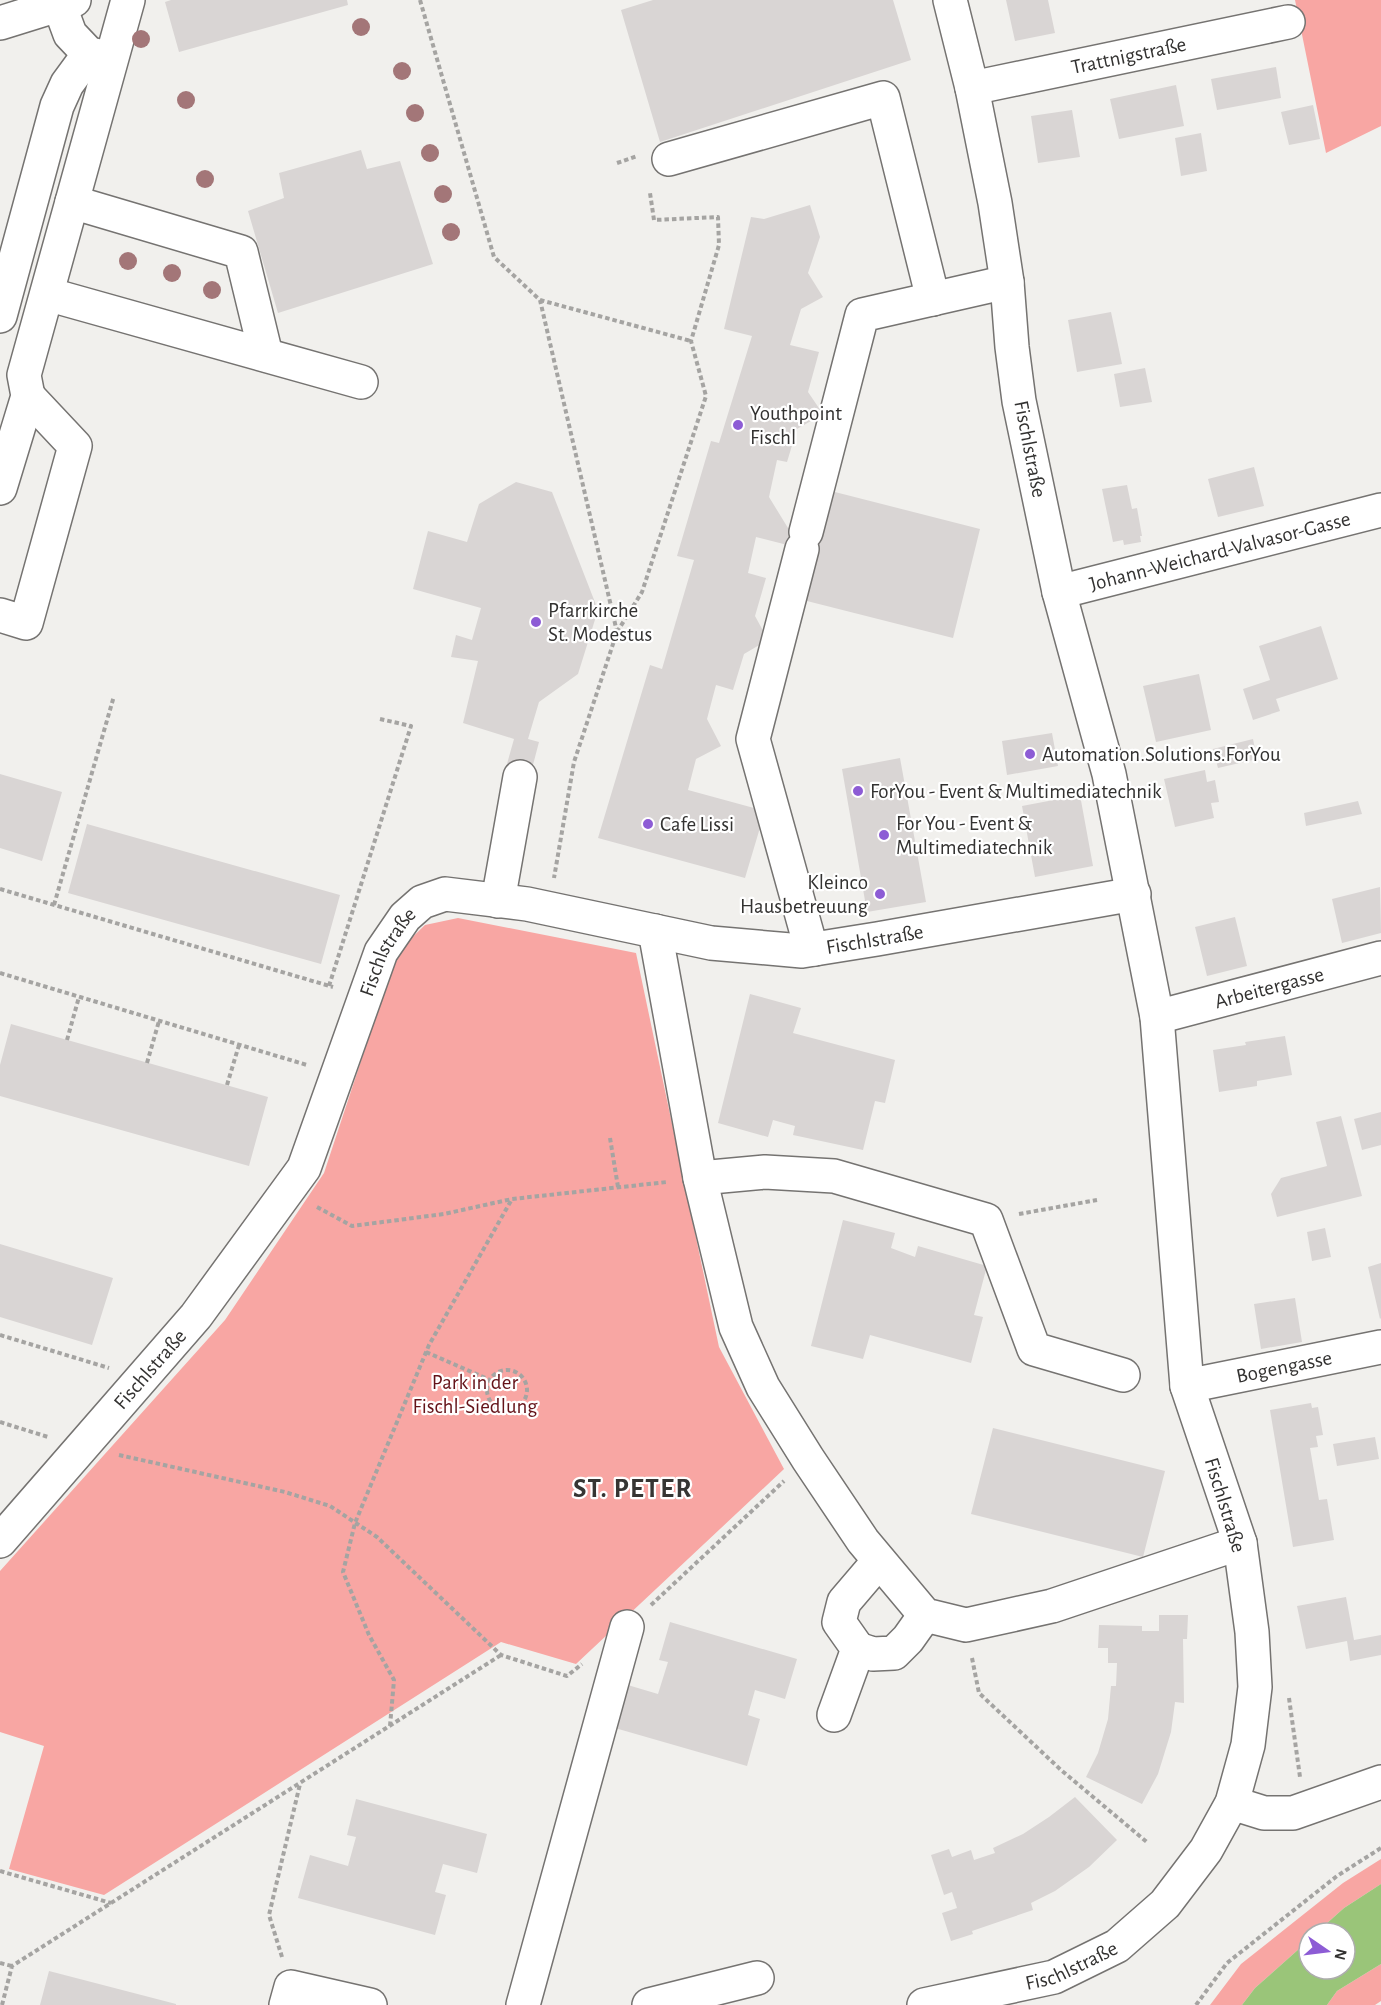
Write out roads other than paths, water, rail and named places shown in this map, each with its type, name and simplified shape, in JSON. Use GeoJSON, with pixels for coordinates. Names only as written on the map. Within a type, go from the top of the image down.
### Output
{"type":"FeatureCollection","features":[{"type":"Feature","properties":{"kind":"street"},"geometry":{"type":"LineString","coordinates":[[0,488],[28,396],[24,375],[72,202],[100,56],[128,0]]}},
{"type":"Feature","properties":{"kind":"street","name":"Fischlstraße"},"geometry":{"type":"LineString","coordinates":[[924,2005],[1054,1977],[1117,1946],[1166,1904],[1206,1850],[1232,1803],[1248,1745],[1255,1688],[1252,1632],[1240,1543],[1187,1386],[1157,1017],[1107,765],[1059,592],[1019,401],[1007,282],[995,203],[972,88],[950,0]]}},
{"type":"Feature","properties":{"kind":"street"},"geometry":{"type":"LineString","coordinates":[[0,23],[67,2],[70,34],[100,56]]}},
{"type":"Feature","properties":{"kind":"street","name":"Trattnigstraße"},"geometry":{"type":"LineString","coordinates":[[972,88],[1288,22]]}},
{"type":"Feature","properties":{"kind":"street"},"geometry":{"type":"LineString","coordinates":[[0,316],[57,106],[67,84],[100,56]]}},
{"type":"Feature","properties":{"kind":"street"},"geometry":{"type":"LineString","coordinates":[[669,159],[883,98],[933,299]]}},
{"type":"Feature","properties":{"kind":"street"},"geometry":{"type":"LineString","coordinates":[[72,202],[241,252],[266,355]]}},
{"type":"Feature","properties":{"kind":"street"},"geometry":{"type":"LineString","coordinates":[[815,949],[808,937],[753,739],[862,315],[1007,282]]}},
{"type":"Feature","properties":{"kind":"street"},"geometry":{"type":"LineString","coordinates":[[47,294],[361,382]]}},
{"type":"Feature","properties":{"kind":"street"},"geometry":{"type":"LineString","coordinates":[[0,615],[26,623],[75,446],[28,396]]}},
{"type":"Feature","properties":{"kind":"street","name":"Johann-Weichard-Valvasor-Gasse"},"geometry":{"type":"LineString","coordinates":[[1059,592],[1381,510]]}},
{"type":"Feature","properties":{"kind":"street"},"geometry":{"type":"LineString","coordinates":[[498,901],[520,777]]}},
{"type":"Feature","properties":{"kind":"street","name":"Fischlstraße"},"geometry":{"type":"LineString","coordinates":[[0,1541],[196,1316],[304,1168],[381,952],[405,917],[422,902],[445,894],[548,909],[711,943],[802,951],[1134,894]]}},
{"type":"Feature","properties":{"kind":"street"},"geometry":{"type":"LineString","coordinates":[[655,931],[700,1178],[736,1327],[763,1387],[808,1459],[879,1561],[925,1615],[966,1625],[1052,1605],[1240,1543]]}},
{"type":"Feature","properties":{"kind":"street","name":"Arbeitergasse"},"geometry":{"type":"LineString","coordinates":[[1157,1017],[1381,958]]}},
{"type":"Feature","properties":{"kind":"street"},"geometry":{"type":"LineString","coordinates":[[700,1178],[765,1172],[834,1176],[986,1220],[1034,1349],[1123,1375]]}},
{"type":"Feature","properties":{"kind":"street","name":"Bogengasse"},"geometry":{"type":"LineString","coordinates":[[1187,1386],[1381,1347]]}},
{"type":"Feature","properties":{"kind":"street"},"geometry":{"type":"LineString","coordinates":[[879,1561],[844,1602],[839,1622],[858,1649],[873,1653],[894,1653],[908,1639],[925,1615]]}},
{"type":"Feature","properties":{"kind":"street"},"geometry":{"type":"LineString","coordinates":[[523,2005],[627,1627]]}},
{"type":"Feature","properties":{"kind":"street"},"geometry":{"type":"LineString","coordinates":[[834,1716],[858,1649]]}},
{"type":"Feature","properties":{"kind":"street"},"geometry":{"type":"LineString","coordinates":[[1232,1803],[1264,1813],[1293,1813],[1381,1782]]}},
{"type":"Feature","properties":{"kind":"street"},"geometry":{"type":"LineString","coordinates":[[649,2005],[757,1978]]}},
{"type":"Feature","properties":{"kind":"street"},"geometry":{"type":"LineString","coordinates":[[288,1996],[370,2005]]}},
{"type":"Feature","properties":{"kind":"place","name":"Youthpoint Fischl"},"geometry":{"type":"Point","coordinates":[738,425]}},
{"type":"Feature","properties":{"kind":"place","name":"Pfarrkirche St. Modestus"},"geometry":{"type":"Point","coordinates":[536,622]}},
{"type":"Feature","properties":{"kind":"place","name":"Automation.Solutions.ForYou"},"geometry":{"type":"Point","coordinates":[1030,754]}},
{"type":"Feature","properties":{"kind":"place","name":"ForYou - Event & Multimediatechnik"},"geometry":{"type":"Point","coordinates":[858,791]}},
{"type":"Feature","properties":{"kind":"place","name":"Cafe Lissi"},"geometry":{"type":"Point","coordinates":[648,824]}},
{"type":"Feature","properties":{"kind":"place","name":"For You - Event & Multimediatechnik"},"geometry":{"type":"Point","coordinates":[884,835]}},
{"type":"Feature","properties":{"kind":"place","name":"Kleinco Hausbetreuung"},"geometry":{"type":"Point","coordinates":[880,894]}},
{"type":"Feature","properties":{"kind":"district","name":"ST. PETER"},"geometry":{"type":"Point","coordinates":[633,1488]}},
{"type":"Feature","properties":{"kind":"park label","name":"Park in der Fischl-Siedlung"},"geometry":{"type":"Point","coordinates":[475,1394]}}]}
